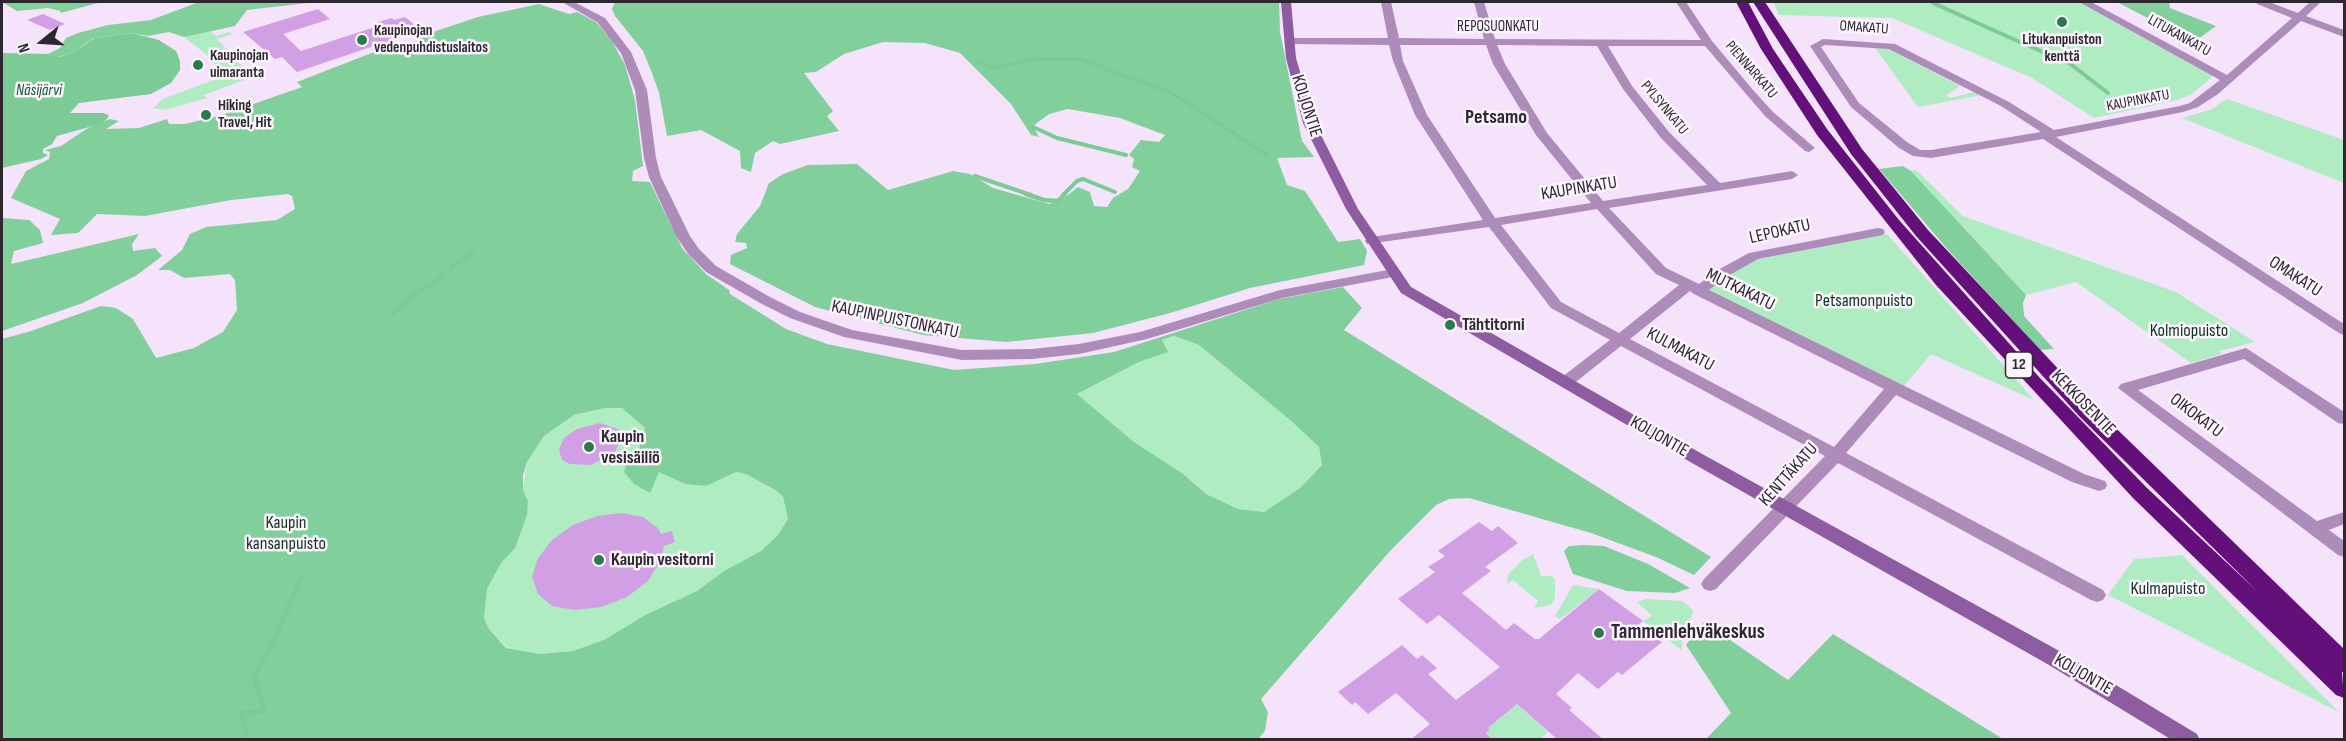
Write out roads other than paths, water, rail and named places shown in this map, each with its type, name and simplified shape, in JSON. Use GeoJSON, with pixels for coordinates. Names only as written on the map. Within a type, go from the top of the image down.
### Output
{"type":"FeatureCollection","features":[{"type":"Feature","properties":{"kind":"highway","name":"KEKKOSENTIE"},"geometry":{"type":"LineString","coordinates":[[1742,2],[1767,49],[1822,132],[1893,224],[1942,280],[2034,382],[2140,493],[2344,688]]}},
{"type":"Feature","properties":{"kind":"highway","name":"KEKKOSENTIE"},"geometry":{"type":"LineString","coordinates":[[1759,2],[1856,151],[1929,242],[2086,411],[2344,663]]}},
{"type":"Feature","properties":{"kind":"street","name":"KAUPINPUISTONKATU"},"geometry":{"type":"LineString","coordinates":[[567,2],[601,20],[620,42],[632,63],[641,90],[653,172],[683,236],[694,252],[711,269],[765,300],[795,315],[842,332],[962,355],[1032,354],[1079,349],[1142,336],[1280,294],[1393,273]]}},
{"type":"Feature","properties":{"kind":"street","name":"KOLJONTIE"},"geometry":{"type":"LineString","coordinates":[[1286,2],[1289,41],[1302,104],[1317,143],[1372,241],[1393,273],[1414,297],[1567,381],[1610,409],[2056,659],[2190,740]]}},
{"type":"Feature","properties":{"kind":"street","name":"KULMAKATU"},"geometry":{"type":"LineString","coordinates":[[1386,2],[1398,61],[1421,115],[1451,166],[1556,305],[1833,456],[2097,595]]}},
{"type":"Feature","properties":{"kind":"street","name":"MUTKAKATU"},"geometry":{"type":"LineString","coordinates":[[1479,2],[1490,42],[1518,98],[1542,135],[1599,204],[1661,271],[1693,289],[2078,478],[2099,485]]}},
{"type":"Feature","properties":{"kind":"street","name":"PIENNARKATU"},"geometry":{"type":"LineString","coordinates":[[1681,2],[1707,43],[1769,114],[1809,148]]}},
{"type":"Feature","properties":{"kind":"street","name":"LITUKANKATU"},"geometry":{"type":"LineString","coordinates":[[2084,2],[2228,80]]}},
{"type":"Feature","properties":{"kind":"street"},"geometry":{"type":"LineString","coordinates":[[2261,2],[2344,34]]}},
{"type":"Feature","properties":{"kind":"street","name":"KAUPINKATU"},"geometry":{"type":"LineString","coordinates":[[1930,154],[2049,135],[2183,108],[2204,101],[2316,2]]}},
{"type":"Feature","properties":{"kind":"street","name":"REPOSUONKATU"},"geometry":{"type":"LineString","coordinates":[[1289,41],[1707,43]]}},
{"type":"Feature","properties":{"kind":"street","name":"OMAKATU"},"geometry":{"type":"LineString","coordinates":[[1930,154],[1917,153],[1903,145],[1855,105],[1815,46],[1823,42],[1892,46],[2005,104],[2344,330]]}},
{"type":"Feature","properties":{"kind":"street","name":"PYLSYNKATU"},"geometry":{"type":"LineString","coordinates":[[1601,43],[1628,87],[1665,135],[1714,185]]}},
{"type":"Feature","properties":{"kind":"street","name":"KAUPINKATU"},"geometry":{"type":"LineString","coordinates":[[1372,241],[1714,185],[1792,175]]}},
{"type":"Feature","properties":{"kind":"street","name":"LEPOKATU"},"geometry":{"type":"LineString","coordinates":[[1567,381],[1620,340],[1693,289],[1754,256],[1878,232]]}},
{"type":"Feature","properties":{"kind":"street","name":"OIKOKATU"},"geometry":{"type":"LineString","coordinates":[[2344,419],[2246,353],[2126,388],[2344,550]]}},
{"type":"Feature","properties":{"kind":"street","name":"KENTTÄKATU"},"geometry":{"type":"LineString","coordinates":[[1710,584],[1786,508],[1894,388]]}},
{"type":"Feature","properties":{"kind":"street"},"geometry":{"type":"LineString","coordinates":[[2315,528],[2344,518]]}},
{"type":"Feature","properties":{"kind":"water","name":"Näsijärvi"},"geometry":{"type":"Polygon","coordinates":[[[132,33],[159,40],[176,51],[180,61],[180,70],[171,83],[151,94],[79,103],[70,113],[109,115],[100,124],[57,136],[52,144],[43,149],[43,153],[48,155],[41,159],[2,168],[2,53],[48,54],[59,57],[72,53],[95,38],[132,33]]]}},
{"type":"Feature","properties":{"kind":"waterway"},"geometry":{"type":"LineString","coordinates":[[1933,3],[2022,43]]}},
{"type":"Feature","properties":{"kind":"waterway"},"geometry":{"type":"LineString","coordinates":[[2029,46],[2069,63],[2108,93]]}},
{"type":"Feature","properties":{"kind":"waterway"},"geometry":{"type":"LineString","coordinates":[[979,62],[992,68],[1036,59],[1079,59],[1170,92],[1267,155]]}},
{"type":"Feature","properties":{"kind":"waterway"},"geometry":{"type":"LineString","coordinates":[[1033,127],[1057,138],[1126,155]]}},
{"type":"Feature","properties":{"kind":"waterway"},"geometry":{"type":"LineString","coordinates":[[975,176],[1031,195]]}},
{"type":"Feature","properties":{"kind":"waterway"},"geometry":{"type":"LineString","coordinates":[[1063,195],[1077,181],[1083,179],[1115,192]]}},
{"type":"Feature","properties":{"kind":"waterway"},"geometry":{"type":"LineString","coordinates":[[1026,194],[1044,200],[1058,201],[1065,194]]}},
{"type":"Feature","properties":{"kind":"waterway"},"geometry":{"type":"LineString","coordinates":[[451,268],[472,253]]}},
{"type":"Feature","properties":{"kind":"waterway"},"geometry":{"type":"LineString","coordinates":[[393,314],[410,297],[442,277]]}},
{"type":"Feature","properties":{"kind":"waterway"},"geometry":{"type":"LineString","coordinates":[[248,740],[241,713],[264,711],[254,676],[273,642],[301,578]]}},
{"type":"Feature","properties":{"kind":"place","name":"Litukanpuiston kenttä"},"geometry":{"type":"Point","coordinates":[2062,22]}},
{"type":"Feature","properties":{"kind":"place","name":"Kaupinojan vedenpuhdistuslaitos"},"geometry":{"type":"Point","coordinates":[362,40]}},
{"type":"Feature","properties":{"kind":"place","name":"Kaupinojan uimaranta"},"geometry":{"type":"Point","coordinates":[198,65]}},
{"type":"Feature","properties":{"kind":"place","name":"Hiking Travel, Hit"},"geometry":{"type":"Point","coordinates":[206,115]}},
{"type":"Feature","properties":{"kind":"place","name":"Tähtitorni"},"geometry":{"type":"Point","coordinates":[1450,325]}},
{"type":"Feature","properties":{"kind":"place","name":"Kaupin vesisäiliö"},"geometry":{"type":"Point","coordinates":[589,447]}},
{"type":"Feature","properties":{"kind":"place","name":"Kaupin vesitorni"},"geometry":{"type":"Point","coordinates":[599,560]}},
{"type":"Feature","properties":{"kind":"place","name":"Tammenlehväkeskus"},"geometry":{"type":"Point","coordinates":[1599,633]}},
{"type":"Feature","properties":{"kind":"district","name":"Petsamo"},"geometry":{"type":"Point","coordinates":[1496,118]}},
{"type":"Feature","properties":{"kind":"park label","name":"Petsamonpuisto"},"geometry":{"type":"Point","coordinates":[1864,301]}},
{"type":"Feature","properties":{"kind":"park label","name":"Kolmiopuisto"},"geometry":{"type":"Point","coordinates":[2189,331]}},
{"type":"Feature","properties":{"kind":"park label","name":"Kaupin kansanpuisto"},"geometry":{"type":"Point","coordinates":[286,533]}},
{"type":"Feature","properties":{"kind":"park label","name":"Kulmapuisto"},"geometry":{"type":"Point","coordinates":[2168,589]}}]}
